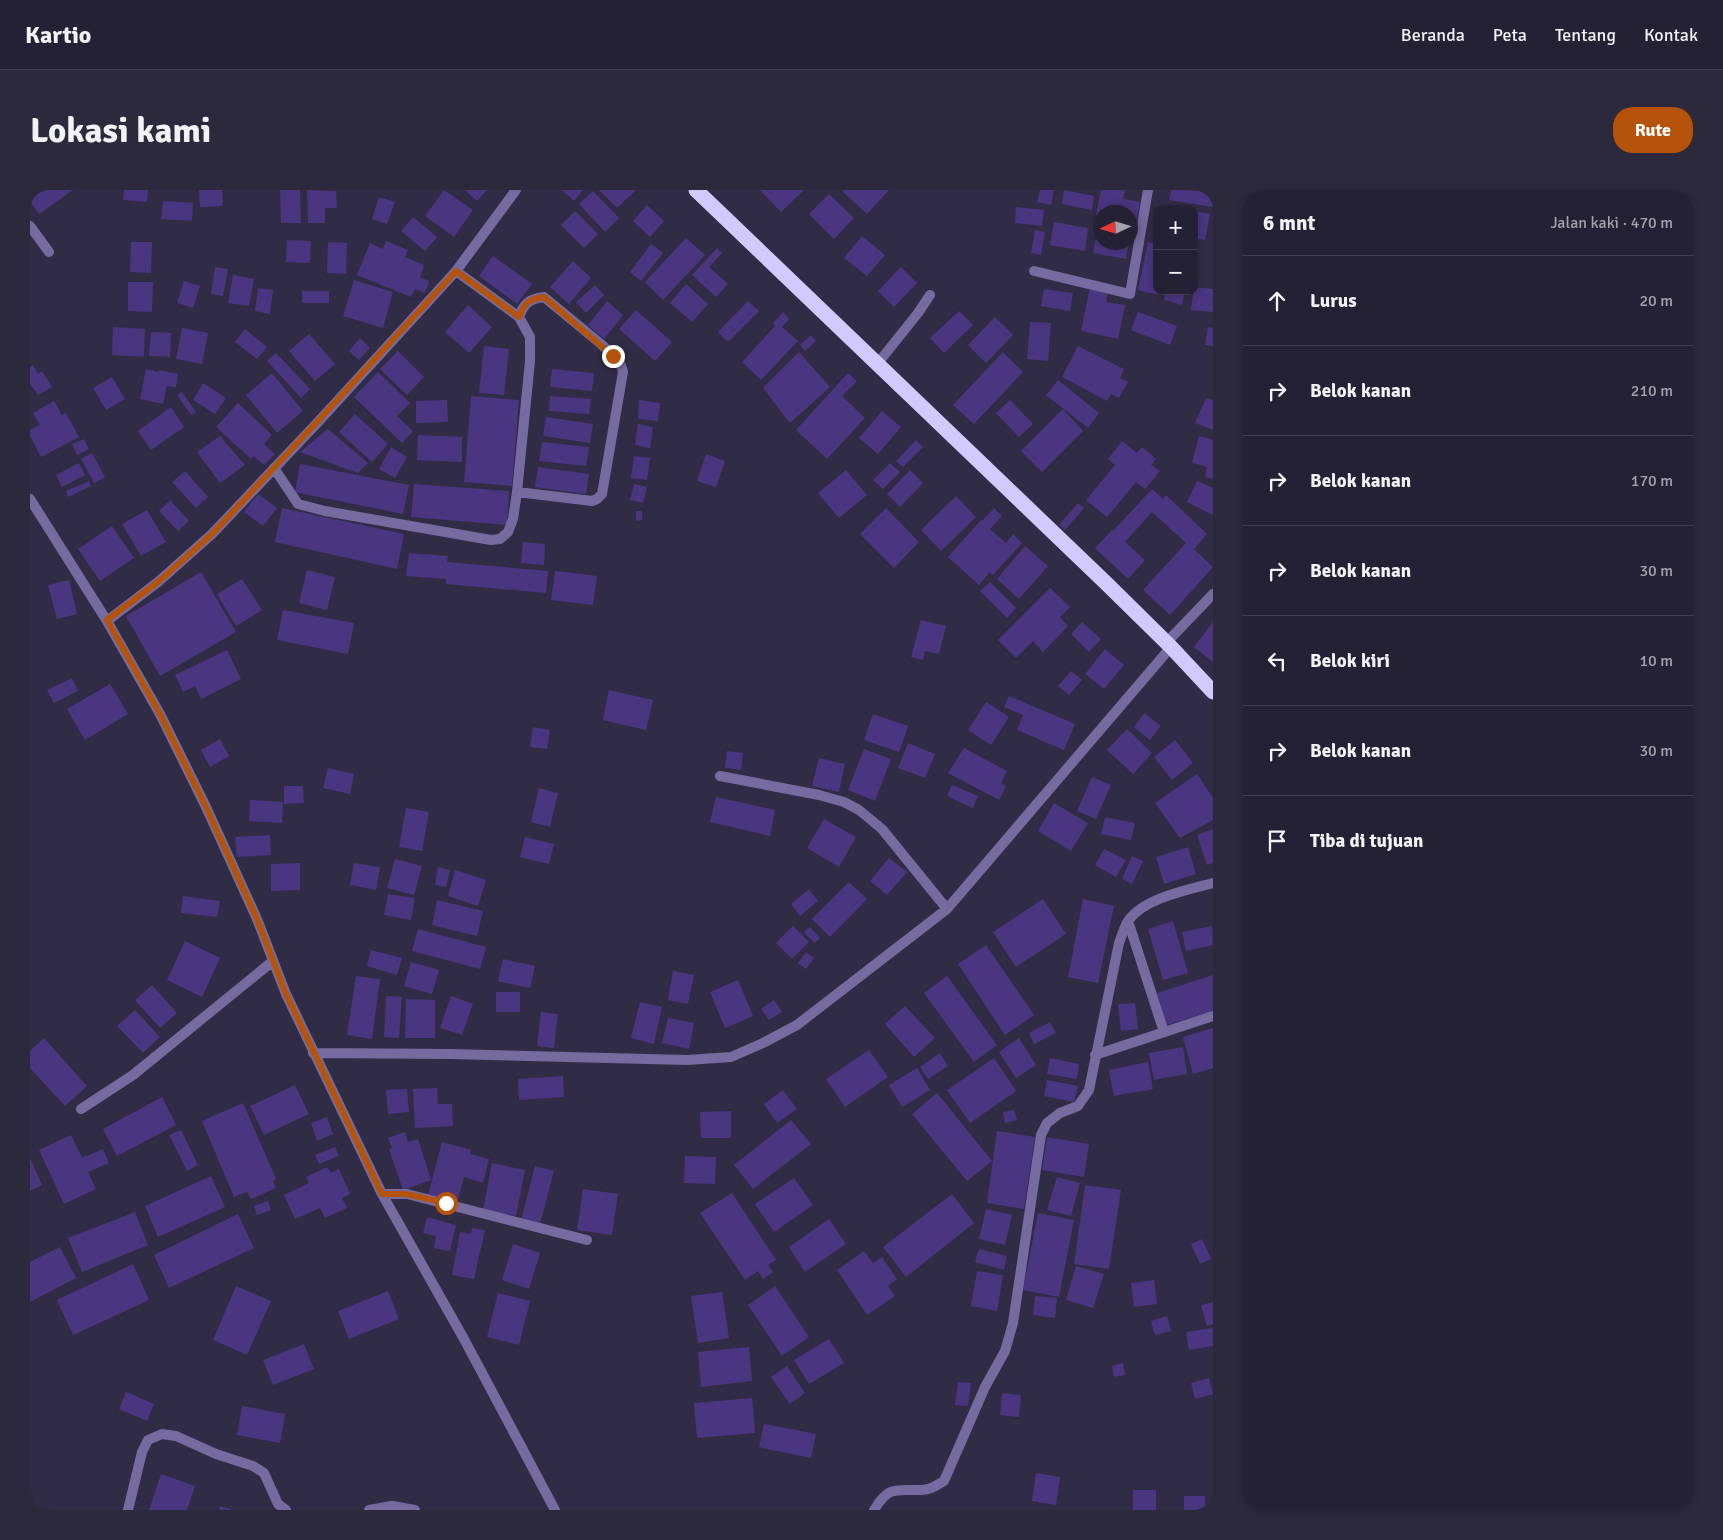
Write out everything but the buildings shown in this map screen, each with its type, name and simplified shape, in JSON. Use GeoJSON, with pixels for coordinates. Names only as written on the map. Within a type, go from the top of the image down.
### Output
{"type":"FeatureCollection","features":[{"type":"Feature","properties":{"kind":"highway"},"geometry":{"type":"LineString","coordinates":[[696,190],[1169,644],[1213,692]]}},
{"type":"Feature","properties":{"kind":"street"},"geometry":{"type":"LineString","coordinates":[[107,620],[158,582],[205,540],[274,468],[456,271],[516,190]]}},
{"type":"Feature","properties":{"kind":"street"},"geometry":{"type":"LineString","coordinates":[[1034,271],[1130,294],[1148,190]]}},
{"type":"Feature","properties":{"kind":"street"},"geometry":{"type":"LineString","coordinates":[[30,226],[49,252]]}},
{"type":"Feature","properties":{"kind":"street"},"geometry":{"type":"LineString","coordinates":[[274,468],[298,504],[325,512],[491,540],[500,539],[508,532],[513,519],[517,492],[531,349],[530,338],[519,317],[456,271]]}},
{"type":"Feature","properties":{"kind":"street"},"geometry":{"type":"LineString","coordinates":[[878,363],[930,295]]}},
{"type":"Feature","properties":{"kind":"street"},"geometry":{"type":"LineString","coordinates":[[517,492],[592,501],[602,494],[623,372],[620,362],[544,297],[528,301],[522,306],[519,317]]}},
{"type":"Feature","properties":{"kind":"street"},"geometry":{"type":"LineString","coordinates":[[30,499],[107,620],[160,714],[206,807],[257,919],[286,994],[313,1053],[382,1194],[464,1339],[555,1510]]}},
{"type":"Feature","properties":{"kind":"street"},"geometry":{"type":"LineString","coordinates":[[313,1053],[450,1054],[687,1060],[731,1057],[763,1043],[797,1025],[947,909],[1213,594]]}},
{"type":"Feature","properties":{"kind":"street"},"geometry":{"type":"LineString","coordinates":[[720,776],[820,795],[844,802],[859,810],[882,829],[947,909]]}},
{"type":"Feature","properties":{"kind":"street"},"geometry":{"type":"LineString","coordinates":[[874,1510],[886,1495],[896,1489],[923,1490],[934,1487],[944,1481],[985,1387],[1005,1351],[1013,1323],[1041,1135],[1048,1123],[1060,1113],[1078,1106],[1084,1100],[1089,1090],[1119,943],[1128,921],[1146,904],[1213,883]]}},
{"type":"Feature","properties":{"kind":"street"},"geometry":{"type":"LineString","coordinates":[[1128,921],[1164,1032]]}},
{"type":"Feature","properties":{"kind":"street"},"geometry":{"type":"LineString","coordinates":[[81,1109],[133,1075],[273,961]]}},
{"type":"Feature","properties":{"kind":"street"},"geometry":{"type":"LineString","coordinates":[[1095,1055],[1213,1016]]}},
{"type":"Feature","properties":{"kind":"street"},"geometry":{"type":"LineString","coordinates":[[382,1194],[406,1194],[587,1240]]}},
{"type":"Feature","properties":{"kind":"street"},"geometry":{"type":"LineString","coordinates":[[128,1510],[142,1452],[148,1440],[162,1434],[176,1436],[216,1454],[253,1466],[264,1472],[278,1504],[286,1510]]}},
{"type":"Feature","properties":{"kind":"street"},"geometry":{"type":"LineString","coordinates":[[369,1510],[392,1506],[415,1510]]}},
{"type":"Feature","properties":{"kind":"route"},"geometry":{"type":"LineString","coordinates":[[446,1203],[406,1194],[382,1194],[286,994],[257,919],[206,807],[160,714],[107,620],[158,582],[212,534],[456,271],[519,317],[522,306],[528,301],[544,297],[613,356]]}}]}
